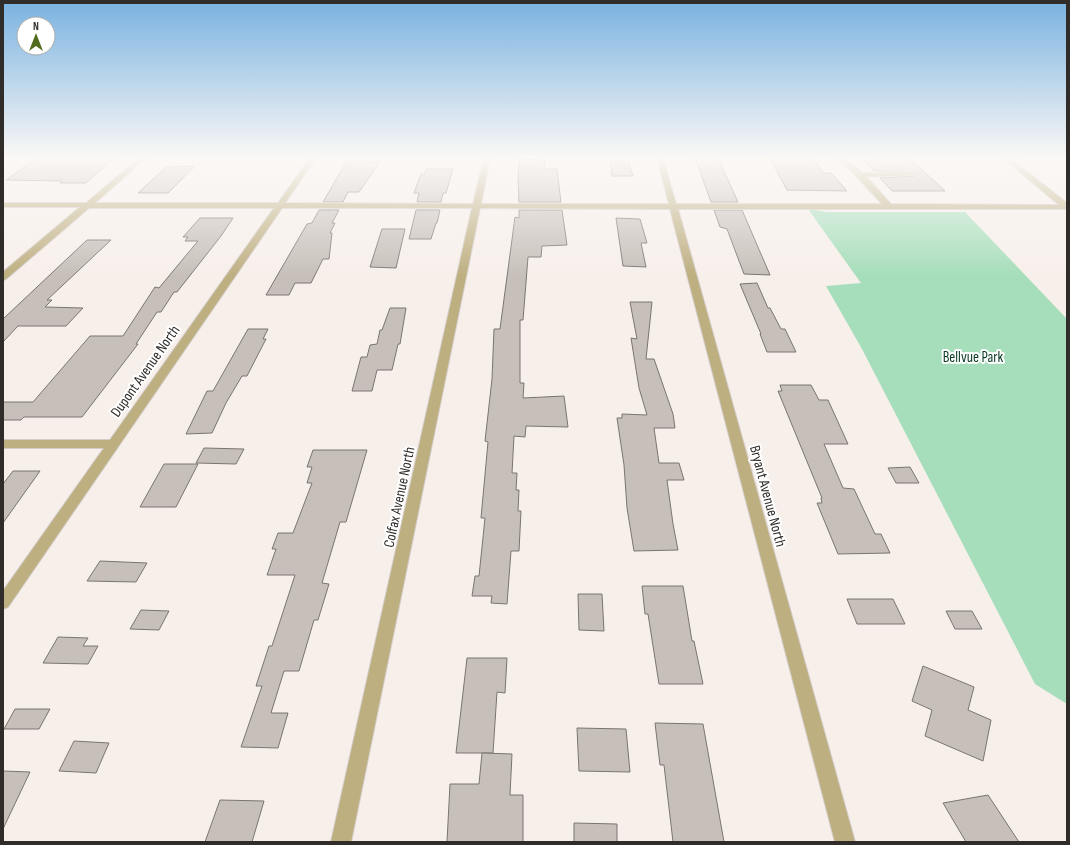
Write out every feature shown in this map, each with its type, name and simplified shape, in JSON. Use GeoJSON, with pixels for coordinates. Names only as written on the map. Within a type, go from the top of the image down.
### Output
{"type":"FeatureCollection","features":[{"type":"Feature","properties":{"kind":"street"},"geometry":{"type":"LineString","coordinates":[[3,277],[96,197]]}},
{"type":"Feature","properties":{"kind":"street","name":"Dupont Avenue North"},"geometry":{"type":"LineString","coordinates":[[3,603],[112,444],[286,197]]}},
{"type":"Feature","properties":{"kind":"street","name":"Colfax Avenue North"},"geometry":{"type":"LineString","coordinates":[[341,842],[479,197]]}},
{"type":"Feature","properties":{"kind":"street","name":"Bryant Avenue North"},"geometry":{"type":"LineString","coordinates":[[671,197],[845,842]]}},
{"type":"Feature","properties":{"kind":"street"},"geometry":{"type":"LineString","coordinates":[[880,197],[889,207]]}},
{"type":"Feature","properties":{"kind":"street"},"geometry":{"type":"LineString","coordinates":[[1055,197],[1067,207]]}},
{"type":"Feature","properties":{"kind":"street"},"geometry":{"type":"LineString","coordinates":[[3,205],[1067,207]]}},
{"type":"Feature","properties":{"kind":"street"},"geometry":{"type":"LineString","coordinates":[[3,444],[112,444]]}},
{"type":"Feature","properties":{"kind":"green space","name":"Bellvue Park"},"geometry":{"type":"Polygon","coordinates":[[[808,209],[827,212],[965,212],[1067,319],[1067,704],[1035,684],[862,349],[826,286],[861,283],[808,209]]]}},
{"type":"Feature","properties":{"kind":"building"},"geometry":{"type":"Polygon","coordinates":[[[326,197],[345,197],[343,202],[323,202],[326,197]]]}},
{"type":"Feature","properties":{"kind":"building"},"geometry":{"type":"Polygon","coordinates":[[[418,197],[442,197],[441,202],[417,202],[418,197]]]}},
{"type":"Feature","properties":{"kind":"building"},"geometry":{"type":"Polygon","coordinates":[[[519,197],[560,197],[561,202],[519,202],[519,197]]]}},
{"type":"Feature","properties":{"kind":"building"},"geometry":{"type":"Polygon","coordinates":[[[709,197],[736,197],[738,202],[711,202],[709,197]]]}},
{"type":"Feature","properties":{"kind":"building"},"geometry":{"type":"Polygon","coordinates":[[[319,210],[339,210],[332,223],[335,223],[330,233],[332,233],[329,259],[323,259],[311,283],[295,283],[289,295],[266,295],[307,224],[312,223],[319,210]]]}},
{"type":"Feature","properties":{"kind":"building"},"geometry":{"type":"Polygon","coordinates":[[[416,210],[440,210],[431,239],[409,239],[416,210]]]}},
{"type":"Feature","properties":{"kind":"building"},"geometry":{"type":"Polygon","coordinates":[[[519,210],[562,210],[567,245],[542,246],[541,257],[528,257],[523,320],[520,320],[520,383],[524,383],[523,398],[564,396],[568,427],[526,426],[525,437],[514,436],[512,473],[517,473],[516,490],[519,490],[518,511],[521,511],[519,551],[511,551],[507,604],[491,603],[492,596],[472,596],[475,576],[479,576],[485,518],[481,518],[488,442],[485,441],[492,379],[494,329],[500,329],[515,217],[519,218],[519,210]]]}},
{"type":"Feature","properties":{"kind":"building"},"geometry":{"type":"Polygon","coordinates":[[[714,210],[742,210],[770,275],[744,274],[727,229],[720,227],[714,210]]]}},
{"type":"Feature","properties":{"kind":"building"},"geometry":{"type":"Polygon","coordinates":[[[200,218],[233,218],[221,236],[177,292],[174,292],[161,312],[157,312],[136,344],[138,344],[82,417],[24,417],[21,420],[3,420],[3,402],[33,402],[90,336],[123,336],[155,287],[159,288],[198,241],[185,241],[188,237],[183,237],[200,218]]]}},
{"type":"Feature","properties":{"kind":"building"},"geometry":{"type":"Polygon","coordinates":[[[616,218],[640,219],[647,243],[641,243],[646,267],[623,266],[616,218]]]}},
{"type":"Feature","properties":{"kind":"building"},"geometry":{"type":"Polygon","coordinates":[[[382,229],[405,229],[396,268],[370,267],[382,229]]]}},
{"type":"Feature","properties":{"kind":"building"},"geometry":{"type":"Polygon","coordinates":[[[87,240],[111,240],[47,300],[52,300],[45,307],[83,308],[66,326],[18,326],[3,342],[3,319],[87,240]]]}},
{"type":"Feature","properties":{"kind":"building"},"geometry":{"type":"Polygon","coordinates":[[[757,283],[768,308],[770,308],[781,329],[785,329],[796,352],[767,352],[740,284],[757,283]]]}},
{"type":"Feature","properties":{"kind":"building"},"geometry":{"type":"Polygon","coordinates":[[[630,302],[652,302],[646,359],[654,359],[673,414],[675,428],[654,428],[659,463],[679,463],[684,480],[667,480],[678,550],[634,551],[627,508],[624,465],[617,418],[622,418],[622,414],[647,415],[639,388],[631,338],[637,339],[630,302]]]}},
{"type":"Feature","properties":{"kind":"building"},"geometry":{"type":"Polygon","coordinates":[[[390,308],[406,308],[400,344],[398,344],[392,370],[377,370],[372,391],[352,391],[361,357],[367,357],[370,345],[377,344],[380,330],[382,330],[390,308]]]}},
{"type":"Feature","properties":{"kind":"building"},"geometry":{"type":"Polygon","coordinates":[[[248,329],[268,329],[263,339],[266,339],[247,376],[242,376],[226,403],[212,433],[186,434],[207,391],[213,391],[248,329]]]}},
{"type":"Feature","properties":{"kind":"building"},"geometry":{"type":"Polygon","coordinates":[[[780,385],[811,385],[819,400],[828,400],[848,444],[824,444],[843,488],[854,489],[875,534],[881,534],[890,553],[838,554],[817,503],[822,503],[822,498],[778,391],[782,391],[780,385]]]}},
{"type":"Feature","properties":{"kind":"building"},"geometry":{"type":"Polygon","coordinates":[[[204,448],[244,449],[236,464],[196,463],[204,448]]]}},
{"type":"Feature","properties":{"kind":"building"},"geometry":{"type":"Polygon","coordinates":[[[313,450],[367,450],[346,522],[340,522],[322,583],[329,584],[318,620],[314,620],[299,671],[284,671],[271,713],[288,713],[278,748],[241,747],[262,686],[256,686],[269,646],[272,646],[295,575],[267,575],[276,549],[272,549],[278,533],[293,533],[312,483],[307,483],[312,467],[307,467],[313,450]]]}},
{"type":"Feature","properties":{"kind":"building"},"geometry":{"type":"Polygon","coordinates":[[[164,464],[198,464],[176,507],[140,507],[164,464]]]}},
{"type":"Feature","properties":{"kind":"building"},"geometry":{"type":"Polygon","coordinates":[[[910,467],[919,483],[896,483],[888,468],[910,467]]]}},
{"type":"Feature","properties":{"kind":"building"},"geometry":{"type":"Polygon","coordinates":[[[13,471],[40,471],[3,523],[3,484],[13,471]]]}},
{"type":"Feature","properties":{"kind":"building"},"geometry":{"type":"Polygon","coordinates":[[[100,561],[147,563],[136,582],[87,581],[100,561]]]}},
{"type":"Feature","properties":{"kind":"building"},"geometry":{"type":"Polygon","coordinates":[[[642,586],[683,586],[692,641],[694,641],[703,684],[659,684],[648,614],[645,614],[642,586]]]}},
{"type":"Feature","properties":{"kind":"building"},"geometry":{"type":"Polygon","coordinates":[[[578,594],[602,594],[604,631],[579,630],[578,594]]]}},
{"type":"Feature","properties":{"kind":"building"},"geometry":{"type":"Polygon","coordinates":[[[847,599],[893,599],[905,624],[857,624],[847,599]]]}},
{"type":"Feature","properties":{"kind":"building"},"geometry":{"type":"Polygon","coordinates":[[[141,610],[169,611],[159,630],[130,629],[141,610]]]}},
{"type":"Feature","properties":{"kind":"building"},"geometry":{"type":"Polygon","coordinates":[[[946,611],[972,611],[982,629],[955,629],[946,611]]]}},
{"type":"Feature","properties":{"kind":"building"},"geometry":{"type":"Polygon","coordinates":[[[58,637],[88,638],[83,646],[98,646],[88,664],[43,663],[58,637]]]}},
{"type":"Feature","properties":{"kind":"building"},"geometry":{"type":"Polygon","coordinates":[[[467,658],[507,658],[505,693],[497,692],[493,753],[456,753],[467,658]]]}},
{"type":"Feature","properties":{"kind":"building"},"geometry":{"type":"Polygon","coordinates":[[[923,666],[974,687],[968,710],[991,720],[983,761],[925,736],[932,710],[912,701],[923,666]]]}},
{"type":"Feature","properties":{"kind":"building"},"geometry":{"type":"Polygon","coordinates":[[[15,709],[50,709],[39,729],[4,729],[15,709]]]}},
{"type":"Feature","properties":{"kind":"building"},"geometry":{"type":"Polygon","coordinates":[[[655,723],[703,724],[724,842],[673,842],[664,765],[660,765],[655,723]]]}},
{"type":"Feature","properties":{"kind":"building"},"geometry":{"type":"Polygon","coordinates":[[[577,728],[626,729],[630,772],[579,771],[577,728]]]}},
{"type":"Feature","properties":{"kind":"building"},"geometry":{"type":"Polygon","coordinates":[[[74,741],[109,743],[96,773],[59,771],[74,741]]]}},
{"type":"Feature","properties":{"kind":"building"},"geometry":{"type":"Polygon","coordinates":[[[482,753],[512,754],[510,795],[523,795],[523,842],[447,842],[450,784],[479,784],[482,753]]]}},
{"type":"Feature","properties":{"kind":"building"},"geometry":{"type":"Polygon","coordinates":[[[3,771],[30,772],[3,829],[3,771]]]}},
{"type":"Feature","properties":{"kind":"building"},"geometry":{"type":"Polygon","coordinates":[[[988,795],[1019,842],[966,842],[943,803],[988,795]]]}},
{"type":"Feature","properties":{"kind":"building"},"geometry":{"type":"Polygon","coordinates":[[[220,800],[264,801],[252,842],[205,842],[220,800]]]}},
{"type":"Feature","properties":{"kind":"building"},"geometry":{"type":"Polygon","coordinates":[[[574,823],[617,824],[617,842],[574,842],[574,823]]]}}]}
